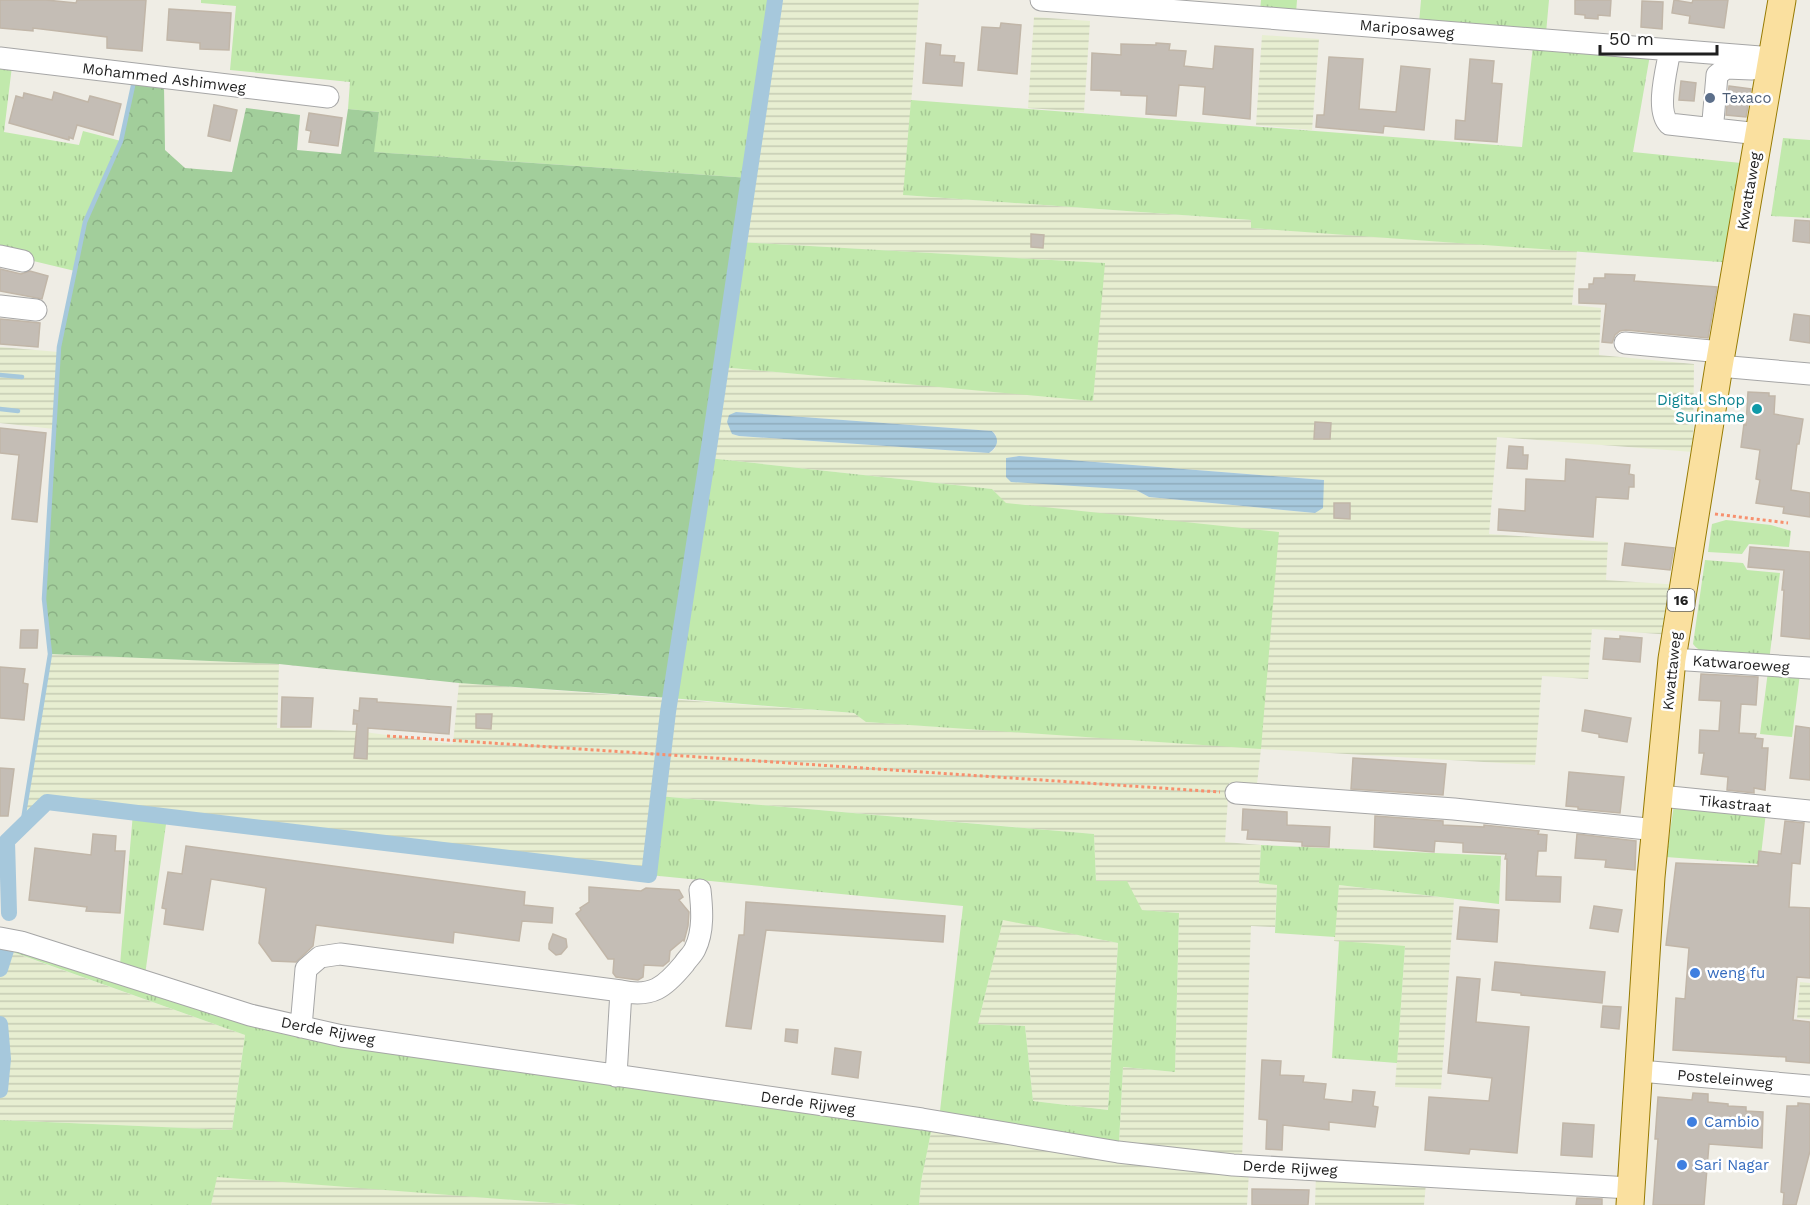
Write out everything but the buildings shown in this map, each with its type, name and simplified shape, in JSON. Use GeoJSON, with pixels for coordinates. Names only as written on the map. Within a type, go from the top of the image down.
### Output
{"type":"FeatureCollection","features":[{"type":"Feature","properties":{"kind":"main road","name":"Kwattaweg"},"geometry":{"type":"LineString","coordinates":[[1630,1196],[1640,1071],[1648,921],[1672,659],[1720,359],[1782,0]]}},
{"type":"Feature","properties":{"kind":"street","name":"Mariposaweg"},"geometry":{"type":"LineString","coordinates":[[1041,0],[1670,50],[1772,64]]}},
{"type":"Feature","properties":{"kind":"street"},"geometry":{"type":"LineString","coordinates":[[1670,50],[1662,104],[1664,120],[1669,124],[1759,134]]}},
{"type":"Feature","properties":{"kind":"street","name":"Mohammed Ashimweg"},"geometry":{"type":"LineString","coordinates":[[0,58],[328,97]]}},
{"type":"Feature","properties":{"kind":"street"},"geometry":{"type":"LineString","coordinates":[[1716,129],[1713,121],[1719,72],[1726,69],[1772,64]]}},
{"type":"Feature","properties":{"kind":"street"},"geometry":{"type":"LineString","coordinates":[[0,256],[23,261]]}},
{"type":"Feature","properties":{"kind":"street"},"geometry":{"type":"LineString","coordinates":[[0,306],[36,310]]}},
{"type":"Feature","properties":{"kind":"street"},"geometry":{"type":"LineString","coordinates":[[1625,343],[1810,374]]}},
{"type":"Feature","properties":{"kind":"street","name":"Katwaroeweg"},"geometry":{"type":"LineString","coordinates":[[1672,659],[1810,668]]}},
{"type":"Feature","properties":{"kind":"street"},"geometry":{"type":"LineString","coordinates":[[1236,793],[1454,809],[1657,830]]}},
{"type":"Feature","properties":{"kind":"street","name":"Tikastraat"},"geometry":{"type":"LineString","coordinates":[[1660,796],[1810,811]]}},
{"type":"Feature","properties":{"kind":"street"},"geometry":{"type":"LineString","coordinates":[[301,1027],[306,969],[320,957],[340,954],[647,994],[662,987],[695,949],[701,922],[700,890]]}},
{"type":"Feature","properties":{"kind":"street","name":"Derde Rijweg"},"geometry":{"type":"LineString","coordinates":[[0,938],[21,942],[250,1015],[342,1036],[922,1119],[1118,1152],[1233,1165],[1630,1196]]}},
{"type":"Feature","properties":{"kind":"street"},"geometry":{"type":"LineString","coordinates":[[616,1076],[621,991]]}},
{"type":"Feature","properties":{"kind":"street","name":"Posteleinweg"},"geometry":{"type":"LineString","coordinates":[[1640,1071],[1810,1086]]}},
{"type":"Feature","properties":{"kind":"path"},"geometry":{"type":"LineString","coordinates":[[1695,512],[1788,523]]}},
{"type":"Feature","properties":{"kind":"path"},"geometry":{"type":"LineString","coordinates":[[387,736],[1236,793]]}},
{"type":"Feature","properties":{"kind":"green space"},"geometry":{"type":"Polygon","coordinates":[[[201,0],[775,0],[750,178],[373,152],[379,112],[348,109],[350,82],[230,70],[236,6],[201,3],[201,0]]]}},
{"type":"Feature","properties":{"kind":"green space"},"geometry":{"type":"Polygon","coordinates":[[[775,0],[919,0],[904,195],[1251,220],[1251,228],[1577,251],[1572,305],[1601,308],[1599,355],[1694,364],[1693,452],[1497,437],[1489,534],[1608,542],[1606,580],[1680,585],[1672,635],[1592,629],[1588,679],[1542,676],[1535,765],[1261,749],[1257,784],[1229,783],[1225,842],[1261,845],[1259,883],[1277,884],[1275,927],[1251,926],[1242,1158],[1119,1143],[1123,1067],[1175,1072],[1179,913],[1141,910],[1096,881],[1094,834],[659,796],[649,875],[47,802],[22,826],[50,654],[279,664],[277,728],[357,731],[453,744],[459,683],[854,713],[867,722],[1098,737],[1005,503],[992,489],[708,458],[721,367],[1093,400],[1104,263],[740,242],[775,0]],[[736,412],[732,434],[739,436],[989,453],[995,449],[996,435],[992,431],[736,412]],[[1019,456],[1006,458],[1136,490],[1149,497],[1315,513],[1324,481],[1324,480],[1019,456]]]}},
{"type":"Feature","properties":{"kind":"green space"},"geometry":{"type":"Polygon","coordinates":[[[1261,0],[1297,0],[1296,13],[1260,11],[1261,0]]]}},
{"type":"Feature","properties":{"kind":"green space"},"geometry":{"type":"Polygon","coordinates":[[[1421,0],[1549,0],[1546,33],[1419,23],[1421,0]]]}},
{"type":"Feature","properties":{"kind":"green space"},"geometry":{"type":"Polygon","coordinates":[[[1034,17],[1090,21],[1084,112],[1028,108],[1034,17]]]}},
{"type":"Feature","properties":{"kind":"green space"},"geometry":{"type":"Polygon","coordinates":[[[1262,35],[1319,39],[1312,130],[1256,125],[1262,35]]]}},
{"type":"Feature","properties":{"kind":"green space"},"geometry":{"type":"Polygon","coordinates":[[[1533,46],[1650,55],[1633,152],[1751,164],[1734,263],[1251,228],[1251,220],[903,195],[911,100],[1522,147],[1533,46]]]}},
{"type":"Feature","properties":{"kind":"green space"},"geometry":{"type":"Polygon","coordinates":[[[0,64],[12,66],[4,132],[79,145],[83,131],[121,141],[85,222],[75,271],[0,253],[0,64]]]}},
{"type":"Feature","properties":{"kind":"green space"},"geometry":{"type":"Polygon","coordinates":[[[134,81],[164,86],[165,150],[185,168],[232,172],[246,108],[300,115],[297,150],[341,154],[348,109],[379,112],[374,152],[750,178],[670,698],[459,683],[279,664],[50,654],[44,599],[59,347],[85,222],[121,141],[134,81]]]}},
{"type":"Feature","properties":{"kind":"green space"},"geometry":{"type":"Polygon","coordinates":[[[1783,138],[1810,140],[1810,218],[1771,216],[1783,138]]]}},
{"type":"Feature","properties":{"kind":"green space"},"geometry":{"type":"Polygon","coordinates":[[[740,242],[1105,263],[1093,401],[721,367],[740,242]]]}},
{"type":"Feature","properties":{"kind":"green space"},"geometry":{"type":"Polygon","coordinates":[[[0,347],[59,352],[54,429],[0,423],[0,347]]]}},
{"type":"Feature","properties":{"kind":"green space"},"geometry":{"type":"Polygon","coordinates":[[[708,458],[992,489],[1006,503],[1279,532],[1261,749],[866,722],[854,713],[670,698],[708,458]]]}},
{"type":"Feature","properties":{"kind":"green space"},"geometry":{"type":"Polygon","coordinates":[[[1726,520],[1771,525],[1791,531],[1789,547],[1749,544],[1742,554],[1708,552],[1712,524],[1726,520]]]}},
{"type":"Feature","properties":{"kind":"green space"},"geometry":{"type":"Polygon","coordinates":[[[1705,560],[1743,563],[1747,570],[1780,573],[1769,661],[1707,654],[1693,644],[1705,560]]]}},
{"type":"Feature","properties":{"kind":"green space"},"geometry":{"type":"Polygon","coordinates":[[[1768,671],[1800,674],[1792,737],[1760,734],[1768,671]]]}},
{"type":"Feature","properties":{"kind":"green space"},"geometry":{"type":"Polygon","coordinates":[[[658,796],[1094,834],[1096,881],[1127,881],[1142,910],[1179,913],[1175,1072],[1123,1067],[1119,1143],[940,1111],[963,906],[649,875],[658,796]],[[1003,920],[978,1024],[1025,1026],[1033,1101],[1108,1110],[1118,943],[1003,920]]]}},
{"type":"Feature","properties":{"kind":"green space"},"geometry":{"type":"Polygon","coordinates":[[[1674,805],[1766,812],[1760,864],[1666,857],[1674,805]]]}},
{"type":"Feature","properties":{"kind":"green space"},"geometry":{"type":"Polygon","coordinates":[[[133,813],[167,817],[145,975],[120,965],[133,813]]]}},
{"type":"Feature","properties":{"kind":"green space"},"geometry":{"type":"Polygon","coordinates":[[[1261,845],[1501,856],[1499,904],[1339,885],[1335,937],[1275,933],[1277,885],[1259,883],[1261,845]]]}},
{"type":"Feature","properties":{"kind":"green space"},"geometry":{"type":"Polygon","coordinates":[[[1339,885],[1454,899],[1441,1089],[1395,1087],[1405,947],[1334,941],[1339,885]]]}},
{"type":"Feature","properties":{"kind":"green space"},"geometry":{"type":"Polygon","coordinates":[[[1003,919],[1118,943],[1108,1110],[1033,1101],[1025,1026],[978,1024],[1003,919]]]}},
{"type":"Feature","properties":{"kind":"green space"},"geometry":{"type":"Polygon","coordinates":[[[1339,941],[1405,946],[1397,1063],[1332,1058],[1339,941]]]}},
{"type":"Feature","properties":{"kind":"green space"},"geometry":{"type":"Polygon","coordinates":[[[0,947],[7,950],[0,969],[0,947]]]}},
{"type":"Feature","properties":{"kind":"green space"},"geometry":{"type":"Polygon","coordinates":[[[6,950],[245,1035],[232,1130],[0,1120],[3,1059],[0,1024],[0,969],[6,950]]]}},
{"type":"Feature","properties":{"kind":"green space"},"geometry":{"type":"Polygon","coordinates":[[[7,950],[21,950],[249,1020],[932,1127],[921,1182],[919,1205],[578,1205],[217,1177],[211,1205],[0,1205],[0,1120],[232,1130],[245,1035],[7,950]]]}},
{"type":"Feature","properties":{"kind":"green space"},"geometry":{"type":"Polygon","coordinates":[[[1800,982],[1810,983],[1810,1019],[1797,1018],[1800,982]]]}},
{"type":"Feature","properties":{"kind":"green space"},"geometry":{"type":"Polygon","coordinates":[[[932,1127],[1249,1172],[1247,1205],[919,1205],[921,1182],[932,1127]]]}},
{"type":"Feature","properties":{"kind":"green space"},"geometry":{"type":"Polygon","coordinates":[[[1316,1174],[1426,1183],[1424,1205],[1315,1205],[1316,1174]]]}},
{"type":"Feature","properties":{"kind":"green space"},"geometry":{"type":"Polygon","coordinates":[[[216,1176],[578,1205],[211,1205],[216,1176]]]}},
{"type":"Feature","properties":{"kind":"water"},"geometry":{"type":"Polygon","coordinates":[[[736,412],[992,431],[997,443],[989,453],[739,436],[732,434],[727,422],[729,415],[736,412]]]}},
{"type":"Feature","properties":{"kind":"water"},"geometry":{"type":"Polygon","coordinates":[[[1019,456],[1324,480],[1323,508],[1315,513],[1149,497],[1136,490],[1011,482],[1006,477],[1006,458],[1019,456]]]}},
{"type":"Feature","properties":{"kind":"waterway"},"geometry":{"type":"LineString","coordinates":[[9,913],[7,841],[47,802],[649,875],[668,712],[775,0]]}},
{"type":"Feature","properties":{"kind":"waterway"},"geometry":{"type":"LineString","coordinates":[[22,826],[50,654],[44,599],[59,347],[85,222],[121,141],[134,81]]}},
{"type":"Feature","properties":{"kind":"waterway"},"geometry":{"type":"LineString","coordinates":[[0,375],[22,377]]}},
{"type":"Feature","properties":{"kind":"waterway"},"geometry":{"type":"LineString","coordinates":[[0,409],[18,411]]}},
{"type":"Feature","properties":{"kind":"waterway"},"geometry":{"type":"LineString","coordinates":[[0,969],[6,950]]}},
{"type":"Feature","properties":{"kind":"waterway"},"geometry":{"type":"LineString","coordinates":[[0,1024],[3,1059],[0,1090]]}},
{"type":"Feature","properties":{"kind":"place","name":"Texaco"},"geometry":{"type":"Point","coordinates":[1710,98]}},
{"type":"Feature","properties":{"kind":"place","name":"Digital Shop Suriname"},"geometry":{"type":"Point","coordinates":[1757,409]}},
{"type":"Feature","properties":{"kind":"place","name":"weng fu"},"geometry":{"type":"Point","coordinates":[1695,973]}},
{"type":"Feature","properties":{"kind":"place","name":"Cambio"},"geometry":{"type":"Point","coordinates":[1692,1122]}},
{"type":"Feature","properties":{"kind":"place","name":"Sari Nagar"},"geometry":{"type":"Point","coordinates":[1682,1165]}}]}
